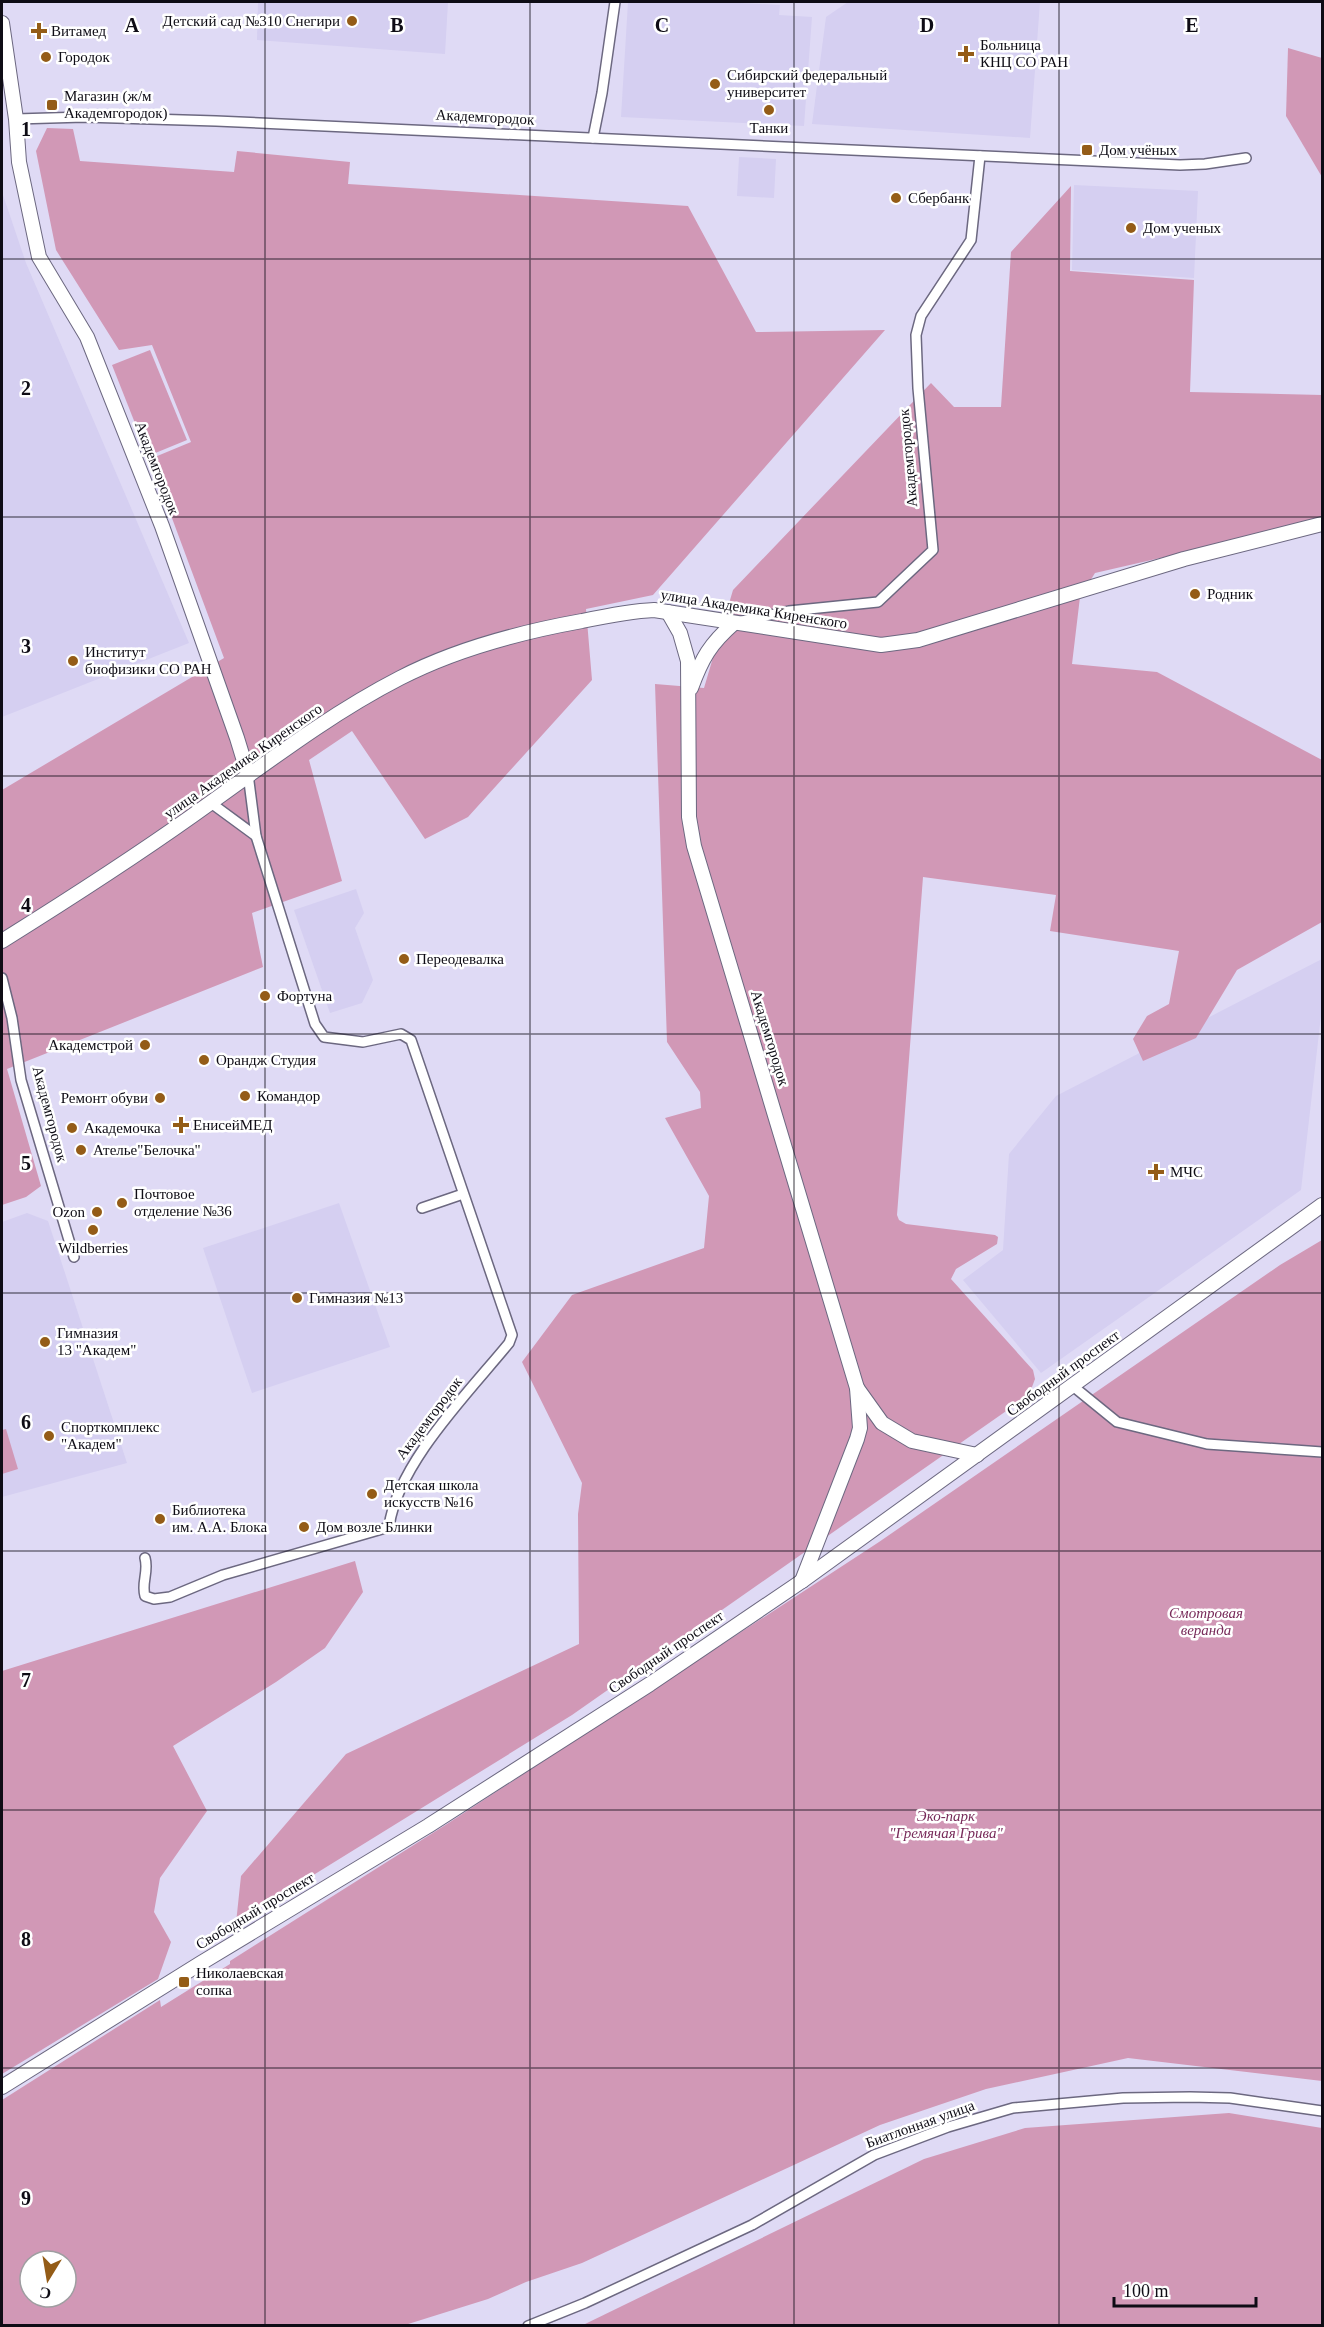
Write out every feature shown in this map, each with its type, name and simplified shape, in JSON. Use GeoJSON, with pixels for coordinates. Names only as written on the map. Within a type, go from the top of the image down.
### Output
{"type":"FeatureCollection","features":[{"type":"Feature","properties":{"kind":"main road","name":"Академгородок"},"geometry":{"type":"LineString","coordinates":[[2,31],[16,119],[19,162],[39,256],[92,347],[165,536],[248,774]]}},
{"type":"Feature","properties":{"kind":"main road","name":"улица Академика Киренского"},"geometry":{"type":"LineString","coordinates":[[2,941],[126,862],[211,803],[248,774],[369,696],[428,665],[538,629],[634,611],[654,610],[881,645],[918,640],[1184,559],[1323,524]]}},
{"type":"Feature","properties":{"kind":"main road","name":"Академгородок"},"geometry":{"type":"LineString","coordinates":[[668,612],[680,633],[688,661],[689,817],[694,846],[857,1388]]}},
{"type":"Feature","properties":{"kind":"main road"},"geometry":{"type":"LineString","coordinates":[[689,693],[701,662],[715,640],[734,623]]}},
{"type":"Feature","properties":{"kind":"main road","name":"Свободный проспект"},"geometry":{"type":"LineString","coordinates":[[2,2088],[201,1963],[428,1826],[650,1684],[802,1581],[1074,1387],[1323,1205]]}},
{"type":"Feature","properties":{"kind":"main road"},"geometry":{"type":"LineString","coordinates":[[857,1388],[882,1423],[912,1441],[977,1455]]}},
{"type":"Feature","properties":{"kind":"main road"},"geometry":{"type":"LineString","coordinates":[[802,1581],[857,1439],[860,1428],[857,1388]]}},
{"type":"Feature","properties":{"kind":"street"},"geometry":{"type":"LineString","coordinates":[[593,138],[615,2]]}},
{"type":"Feature","properties":{"kind":"street","name":"Академгородок"},"geometry":{"type":"LineString","coordinates":[[16,119],[84,117],[205,121],[1180,165],[1246,158]]}},
{"type":"Feature","properties":{"kind":"street","name":"Академгородок"},"geometry":{"type":"LineString","coordinates":[[734,623],[789,611],[878,602],[933,550],[918,388],[916,335],[921,316],[971,240],[980,156]]}},
{"type":"Feature","properties":{"kind":"street","name":"Академгородок"},"geometry":{"type":"LineString","coordinates":[[145,1558],[147,1565],[143,1590],[145,1596],[162,1599],[224,1575],[389,1527],[391,1510],[416,1458],[509,1343],[512,1335],[411,1040],[401,1034],[363,1042],[324,1037],[315,1024],[256,836],[248,774]]}},
{"type":"Feature","properties":{"kind":"street"},"geometry":{"type":"LineString","coordinates":[[211,803],[256,836]]}},
{"type":"Feature","properties":{"kind":"street","name":"Академгородок"},"geometry":{"type":"LineString","coordinates":[[2,978],[12,1018],[21,1080],[74,1257]]}},
{"type":"Feature","properties":{"kind":"street"},"geometry":{"type":"LineString","coordinates":[[422,1208],[463,1194]]}},
{"type":"Feature","properties":{"kind":"street"},"geometry":{"type":"LineString","coordinates":[[1074,1387],[1117,1422],[1207,1443],[1323,1452]]}},
{"type":"Feature","properties":{"kind":"street","name":"Биатлонная улица"},"geometry":{"type":"LineString","coordinates":[[528,2325],[585,2303],[752,2225],[874,2155],[948,2127],[1013,2108],[1123,2098],[1190,2097],[1230,2098],[1323,2111]]}},
{"type":"Feature","properties":{"kind":"shaded area","name":"Детский сад №310 Снегири"},"geometry":{"type":"Polygon","coordinates":[[[258,2],[448,2],[445,54],[257,40],[258,2]]]}},
{"type":"Feature","properties":{"kind":"shaded area","name":"Сибирский федеральный университет"},"geometry":{"type":"Polygon","coordinates":[[[628,2],[721,2],[780,5],[779,15],[812,17],[804,126],[621,117],[628,2]]]}},
{"type":"Feature","properties":{"kind":"shaded area"},"geometry":{"type":"Polygon","coordinates":[[[848,2],[1040,2],[1030,138],[812,124],[826,17],[848,2]]]}},
{"type":"Feature","properties":{"kind":"shaded area"},"geometry":{"type":"Polygon","coordinates":[[[739,157],[776,159],[774,198],[737,196],[739,157]]]}},
{"type":"Feature","properties":{"kind":"shaded area"},"geometry":{"type":"Polygon","coordinates":[[[1074,185],[1198,191],[1194,278],[1072,270],[1074,185]]]}},
{"type":"Feature","properties":{"kind":"shaded area"},"geometry":{"type":"Polygon","coordinates":[[[2,192],[26,263],[189,643],[2,717],[2,192]]]}},
{"type":"Feature","properties":{"kind":"shaded area"},"geometry":{"type":"Polygon","coordinates":[[[356,889],[364,913],[355,928],[373,980],[362,1003],[330,1013],[294,910],[356,889]]]}},
{"type":"Feature","properties":{"kind":"shaded area","name":"МЧС"},"geometry":{"type":"Polygon","coordinates":[[[1322,959],[1322,1007],[1301,1190],[1041,1373],[963,1280],[1003,1250],[1009,1154],[1056,1096],[1322,959]]]}},
{"type":"Feature","properties":{"kind":"shaded area","name":"Гимназия №13"},"geometry":{"type":"Polygon","coordinates":[[[339,1203],[390,1347],[252,1393],[203,1248],[339,1203]]]}},
{"type":"Feature","properties":{"kind":"shaded area","name":"Гимназия 13 \"Академ\""},"geometry":{"type":"Polygon","coordinates":[[[27,1213],[48,1221],[127,1463],[2,1497],[2,1222],[27,1213]]]}},
{"type":"Feature","properties":{"kind":"green space"},"geometry":{"type":"Polygon","coordinates":[[[1288,48],[1322,58],[1322,177],[1286,116],[1288,48]]]}},
{"type":"Feature","properties":{"kind":"green space"},"geometry":{"type":"Polygon","coordinates":[[[47,128],[73,129],[80,161],[234,172],[237,151],[350,162],[348,184],[688,206],[756,332],[885,330],[653,595],[586,609],[592,680],[468,817],[425,839],[352,731],[309,760],[342,881],[252,913],[263,967],[7,1069],[41,1186],[26,1197],[2,1205],[2,790],[224,658],[150,459],[191,442],[152,345],[119,350],[56,250],[36,151],[47,128]]]}},
{"type":"Feature","properties":{"kind":"green space"},"geometry":{"type":"Polygon","coordinates":[[[1071,186],[1070,271],[1194,280],[1190,392],[1322,395],[1322,518],[1095,573],[1080,597],[1072,664],[1157,672],[1322,760],[1322,922],[1237,970],[1196,1038],[1143,1061],[1133,1039],[1147,1016],[1169,1004],[1179,951],[1050,931],[1056,895],[923,877],[897,1215],[899,1220],[906,1224],[998,1237],[997,1244],[956,1269],[951,1279],[1033,1370],[1035,1379],[1029,1395],[572,1715],[236,1923],[241,1876],[346,1754],[579,1644],[578,1514],[582,1483],[522,1362],[572,1295],[704,1248],[709,1196],[665,1118],[701,1108],[700,1092],[667,1042],[655,684],[704,688],[733,590],[931,383],[954,407],[1001,407],[1011,252],[1071,186]]]}},
{"type":"Feature","properties":{"kind":"green space"},"geometry":{"type":"Polygon","coordinates":[[[150,350],[187,440],[148,456],[112,365],[150,350]]]}},
{"type":"Feature","properties":{"kind":"green space","name":"Эко-парк \"Гремячая Грива\""},"geometry":{"type":"Polygon","coordinates":[[[1322,1240],[1322,2081],[1128,2058],[986,2089],[880,2125],[582,2263],[526,2282],[488,2299],[405,2325],[2,2326],[2,2100],[160,2000],[161,2007],[230,1964],[230,1961],[447,1824],[879,1542],[1280,1265],[1322,1240]]]}},
{"type":"Feature","properties":{"kind":"green space"},"geometry":{"type":"Polygon","coordinates":[[[6,1429],[18,1469],[2,1474],[2,1430],[6,1429]]]}},
{"type":"Feature","properties":{"kind":"green space"},"geometry":{"type":"Polygon","coordinates":[[[355,1561],[363,1592],[325,1648],[276,1682],[173,1746],[207,1811],[160,1878],[154,1912],[171,1942],[158,1979],[2,2074],[2,1671],[355,1561]]]}},
{"type":"Feature","properties":{"kind":"green space"},"geometry":{"type":"Polygon","coordinates":[[[1229,2113],[1322,2128],[1322,2325],[583,2325],[924,2159],[1025,2128],[1229,2113]]]}},
{"type":"Feature","properties":{"kind":"place","name":"Детский сад №310 Снегири"},"geometry":{"type":"Point","coordinates":[352,21]}},
{"type":"Feature","properties":{"kind":"place","name":"Витамед"},"geometry":{"type":"Point","coordinates":[39,31]}},
{"type":"Feature","properties":{"kind":"place","name":"Больница КНЦ СО РАН"},"geometry":{"type":"Point","coordinates":[966,54]}},
{"type":"Feature","properties":{"kind":"place","name":"Городок"},"geometry":{"type":"Point","coordinates":[46,57]}},
{"type":"Feature","properties":{"kind":"place","name":"Сибирский федеральный университет"},"geometry":{"type":"Point","coordinates":[715,84]}},
{"type":"Feature","properties":{"kind":"place","name":"Магазин (ж/м Академгородок)"},"geometry":{"type":"Point","coordinates":[52,105]}},
{"type":"Feature","properties":{"kind":"place","name":"Танки"},"geometry":{"type":"Point","coordinates":[769,110]}},
{"type":"Feature","properties":{"kind":"place","name":"Дом учёных"},"geometry":{"type":"Point","coordinates":[1087,150]}},
{"type":"Feature","properties":{"kind":"place","name":"Сбербанк"},"geometry":{"type":"Point","coordinates":[896,198]}},
{"type":"Feature","properties":{"kind":"place","name":"Дом ученых"},"geometry":{"type":"Point","coordinates":[1131,228]}},
{"type":"Feature","properties":{"kind":"place","name":"Родник"},"geometry":{"type":"Point","coordinates":[1195,594]}},
{"type":"Feature","properties":{"kind":"place","name":"Институт биофизики СО РАН"},"geometry":{"type":"Point","coordinates":[73,661]}},
{"type":"Feature","properties":{"kind":"place","name":"Переодевалка"},"geometry":{"type":"Point","coordinates":[404,959]}},
{"type":"Feature","properties":{"kind":"place","name":"Фортуна"},"geometry":{"type":"Point","coordinates":[265,996]}},
{"type":"Feature","properties":{"kind":"place","name":"Академстрой"},"geometry":{"type":"Point","coordinates":[145,1045]}},
{"type":"Feature","properties":{"kind":"place","name":"Орандж Студия"},"geometry":{"type":"Point","coordinates":[204,1060]}},
{"type":"Feature","properties":{"kind":"place","name":"Командор"},"geometry":{"type":"Point","coordinates":[245,1096]}},
{"type":"Feature","properties":{"kind":"place","name":"Ремонт обуви"},"geometry":{"type":"Point","coordinates":[160,1098]}},
{"type":"Feature","properties":{"kind":"place","name":"ЕнисейМЕД"},"geometry":{"type":"Point","coordinates":[181,1125]}},
{"type":"Feature","properties":{"kind":"place","name":"Академочка"},"geometry":{"type":"Point","coordinates":[72,1128]}},
{"type":"Feature","properties":{"kind":"place","name":"Ателье\"Белочка\""},"geometry":{"type":"Point","coordinates":[81,1150]}},
{"type":"Feature","properties":{"kind":"place","name":"МЧС"},"geometry":{"type":"Point","coordinates":[1156,1172]}},
{"type":"Feature","properties":{"kind":"place","name":"Почтовое отделение №36"},"geometry":{"type":"Point","coordinates":[122,1203]}},
{"type":"Feature","properties":{"kind":"place","name":"Ozon"},"geometry":{"type":"Point","coordinates":[97,1212]}},
{"type":"Feature","properties":{"kind":"place","name":"Wildberries"},"geometry":{"type":"Point","coordinates":[93,1230]}},
{"type":"Feature","properties":{"kind":"place","name":"Гимназия №13"},"geometry":{"type":"Point","coordinates":[297,1298]}},
{"type":"Feature","properties":{"kind":"place","name":"Гимназия 13 \"Академ\""},"geometry":{"type":"Point","coordinates":[45,1342]}},
{"type":"Feature","properties":{"kind":"place","name":"Спорткомплекс \"Академ\""},"geometry":{"type":"Point","coordinates":[49,1436]}},
{"type":"Feature","properties":{"kind":"place","name":"Детская школа искусств №16"},"geometry":{"type":"Point","coordinates":[372,1494]}},
{"type":"Feature","properties":{"kind":"place","name":"Библиотека им. А.А. Блока"},"geometry":{"type":"Point","coordinates":[160,1519]}},
{"type":"Feature","properties":{"kind":"place","name":"Дом возле Блинки"},"geometry":{"type":"Point","coordinates":[304,1527]}},
{"type":"Feature","properties":{"kind":"place","name":"Николаевская сопка"},"geometry":{"type":"Point","coordinates":[184,1982]}},
{"type":"Feature","properties":{"kind":"park label","name":"Смотровая веранда"},"geometry":{"type":"Point","coordinates":[1206,1622]}}]}
